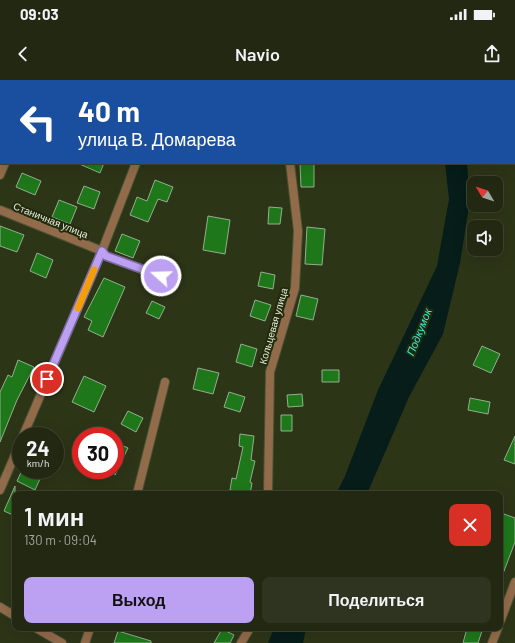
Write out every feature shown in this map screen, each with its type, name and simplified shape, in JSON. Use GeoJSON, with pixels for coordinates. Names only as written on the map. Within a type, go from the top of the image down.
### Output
{"type":"FeatureCollection","features":[{"type":"Feature","properties":{"kind":"street"},"geometry":{"type":"LineString","coordinates":[[0,175],[5,164]]}},
{"type":"Feature","properties":{"kind":"street"},"geometry":{"type":"LineString","coordinates":[[27,427],[102,251],[136,164]]}},
{"type":"Feature","properties":{"kind":"street","name":"Кольцевая улица"},"geometry":{"type":"LineString","coordinates":[[268,491],[270,372],[295,288],[298,231],[290,164]]}},
{"type":"Feature","properties":{"kind":"street","name":"Станичная улица"},"geometry":{"type":"LineString","coordinates":[[0,210],[102,251],[106,256],[161,276]]}},
{"type":"Feature","properties":{"kind":"street"},"geometry":{"type":"LineString","coordinates":[[138,491],[165,382]]}},
{"type":"Feature","properties":{"kind":"street"},"geometry":{"type":"LineString","coordinates":[[0,490],[12,462]]}},
{"type":"Feature","properties":{"kind":"street"},"geometry":{"type":"LineString","coordinates":[[503,614],[515,582]]}},
{"type":"Feature","properties":{"kind":"street"},"geometry":{"type":"LineString","coordinates":[[0,607],[12,614]]}},
{"type":"Feature","properties":{"kind":"street"},"geometry":{"type":"LineString","coordinates":[[41,631],[62,643]]}},
{"type":"Feature","properties":{"kind":"street"},"geometry":{"type":"LineString","coordinates":[[85,643],[89,631]]}},
{"type":"Feature","properties":{"kind":"street"},"geometry":{"type":"LineString","coordinates":[[241,643],[248,631]]}},
{"type":"Feature","properties":{"kind":"street"},"geometry":{"type":"LineString","coordinates":[[492,643],[497,631]]}},
{"type":"Feature","properties":{"kind":"water","name":"Подкумок"},"geometry":{"type":"Polygon","coordinates":[[[445,164],[467,164],[468,212],[460,263],[443,334],[409,397],[368,491],[338,491],[345,476],[378,390],[437,266],[449,199],[445,164]]]}},
{"type":"Feature","properties":{"kind":"water"},"geometry":{"type":"Polygon","coordinates":[[[273,631],[305,631],[303,643],[268,643],[273,631]]]}},
{"type":"Feature","properties":{"kind":"building"},"geometry":{"type":"Polygon","coordinates":[[[79,164],[104,164],[100,173],[79,164]]]}},
{"type":"Feature","properties":{"kind":"building"},"geometry":{"type":"Polygon","coordinates":[[[300,164],[314,164],[314,187],[301,187],[300,164]]]}},
{"type":"Feature","properties":{"kind":"building"},"geometry":{"type":"Polygon","coordinates":[[[22,173],[41,181],[35,195],[16,187],[22,173]]]}},
{"type":"Feature","properties":{"kind":"building"},"geometry":{"type":"Polygon","coordinates":[[[155,180],[173,187],[167,202],[158,199],[148,222],[130,215],[137,197],[147,201],[155,180]]]}},
{"type":"Feature","properties":{"kind":"building"},"geometry":{"type":"Polygon","coordinates":[[[84,186],[100,192],[94,209],[77,203],[84,186]]]}},
{"type":"Feature","properties":{"kind":"building"},"geometry":{"type":"Polygon","coordinates":[[[59,200],[77,207],[70,224],[52,217],[59,200]]]}},
{"type":"Feature","properties":{"kind":"building"},"geometry":{"type":"Polygon","coordinates":[[[269,207],[282,208],[280,224],[268,224],[269,207]]]}},
{"type":"Feature","properties":{"kind":"building"},"geometry":{"type":"Polygon","coordinates":[[[208,216],[230,220],[225,254],[203,250],[208,216]]]}},
{"type":"Feature","properties":{"kind":"building"},"geometry":{"type":"Polygon","coordinates":[[[0,226],[24,235],[17,252],[0,246],[0,226]]]}},
{"type":"Feature","properties":{"kind":"building"},"geometry":{"type":"Polygon","coordinates":[[[307,227],[325,229],[322,265],[305,264],[307,227]]]}},
{"type":"Feature","properties":{"kind":"building"},"geometry":{"type":"Polygon","coordinates":[[[122,234],[140,241],[133,258],[115,251],[122,234]]]}},
{"type":"Feature","properties":{"kind":"building"},"geometry":{"type":"Polygon","coordinates":[[[37,253],[53,260],[46,278],[30,271],[37,253]]]}},
{"type":"Feature","properties":{"kind":"building"},"geometry":{"type":"Polygon","coordinates":[[[261,272],[275,275],[273,289],[258,286],[261,272]]]}},
{"type":"Feature","properties":{"kind":"building"},"geometry":{"type":"Polygon","coordinates":[[[104,278],[125,287],[103,337],[88,330],[92,321],[84,317],[104,278]]]}},
{"type":"Feature","properties":{"kind":"building"},"geometry":{"type":"Polygon","coordinates":[[[301,295],[318,299],[313,320],[296,316],[301,295]]]}},
{"type":"Feature","properties":{"kind":"building"},"geometry":{"type":"Polygon","coordinates":[[[255,300],[271,305],[265,321],[250,316],[255,300]]]}},
{"type":"Feature","properties":{"kind":"building"},"geometry":{"type":"Polygon","coordinates":[[[152,301],[165,307],[159,319],[146,313],[152,301]]]}},
{"type":"Feature","properties":{"kind":"building"},"geometry":{"type":"Polygon","coordinates":[[[241,344],[257,349],[252,367],[236,362],[241,344]]]}},
{"type":"Feature","properties":{"kind":"building"},"geometry":{"type":"Polygon","coordinates":[[[482,346],[500,354],[491,373],[473,365],[482,346]]]}},
{"type":"Feature","properties":{"kind":"building"},"geometry":{"type":"Polygon","coordinates":[[[18,360],[34,367],[17,400],[0,442],[0,392],[8,375],[12,377],[18,360]]]}},
{"type":"Feature","properties":{"kind":"building"},"geometry":{"type":"Polygon","coordinates":[[[198,368],[219,373],[213,394],[193,389],[198,368]]]}},
{"type":"Feature","properties":{"kind":"building"},"geometry":{"type":"Polygon","coordinates":[[[322,370],[339,370],[339,382],[322,382],[322,370]]]}},
{"type":"Feature","properties":{"kind":"building"},"geometry":{"type":"Polygon","coordinates":[[[84,376],[106,386],[94,412],[72,402],[84,376]]]}},
{"type":"Feature","properties":{"kind":"building"},"geometry":{"type":"Polygon","coordinates":[[[229,392],[245,397],[240,412],[224,407],[229,392]]]}},
{"type":"Feature","properties":{"kind":"building"},"geometry":{"type":"Polygon","coordinates":[[[302,394],[303,406],[288,407],[287,395],[302,394]]]}},
{"type":"Feature","properties":{"kind":"building"},"geometry":{"type":"Polygon","coordinates":[[[470,398],[490,402],[488,414],[468,410],[470,398]]]}},
{"type":"Feature","properties":{"kind":"building"},"geometry":{"type":"Polygon","coordinates":[[[128,411],[143,418],[136,432],[121,424],[128,411]]]}},
{"type":"Feature","properties":{"kind":"building"},"geometry":{"type":"Polygon","coordinates":[[[281,415],[292,415],[292,431],[281,431],[281,415]]]}},
{"type":"Feature","properties":{"kind":"building"},"geometry":{"type":"Polygon","coordinates":[[[240,434],[254,436],[251,460],[255,461],[250,482],[252,483],[251,491],[230,490],[232,478],[236,479],[243,447],[239,446],[240,434]]]}},
{"type":"Feature","properties":{"kind":"building"},"geometry":{"type":"Polygon","coordinates":[[[515,436],[515,464],[504,460],[515,436]]]}},
{"type":"Feature","properties":{"kind":"building"},"geometry":{"type":"Polygon","coordinates":[[[124,446],[128,448],[124,456],[124,446]]]}},
{"type":"Feature","properties":{"kind":"building"},"geometry":{"type":"Polygon","coordinates":[[[18,479],[40,479],[35,490],[17,481],[18,479]]]}},
{"type":"Feature","properties":{"kind":"building"},"geometry":{"type":"Polygon","coordinates":[[[12,493],[12,515],[4,511],[12,493]]]}},
{"type":"Feature","properties":{"kind":"building"},"geometry":{"type":"Polygon","coordinates":[[[504,514],[515,518],[515,542],[503,574],[504,514]]]}},
{"type":"Feature","properties":{"kind":"building"},"geometry":{"type":"Polygon","coordinates":[[[118,631],[151,641],[151,643],[114,643],[118,631]]]}},
{"type":"Feature","properties":{"kind":"building"},"geometry":{"type":"Polygon","coordinates":[[[221,631],[226,631],[234,635],[230,643],[214,643],[221,631]]]}},
{"type":"Feature","properties":{"kind":"building"},"geometry":{"type":"Polygon","coordinates":[[[466,631],[482,631],[478,643],[463,643],[466,631]]]}},
{"type":"Feature","properties":{"kind":"slow traffic"},"geometry":{"type":"LineString","coordinates":[[78,308],[94,270]]}},
{"type":"Feature","properties":{"kind":"route"},"geometry":{"type":"LineString","coordinates":[[47,379],[102,251],[106,256],[161,276]]}}]}
